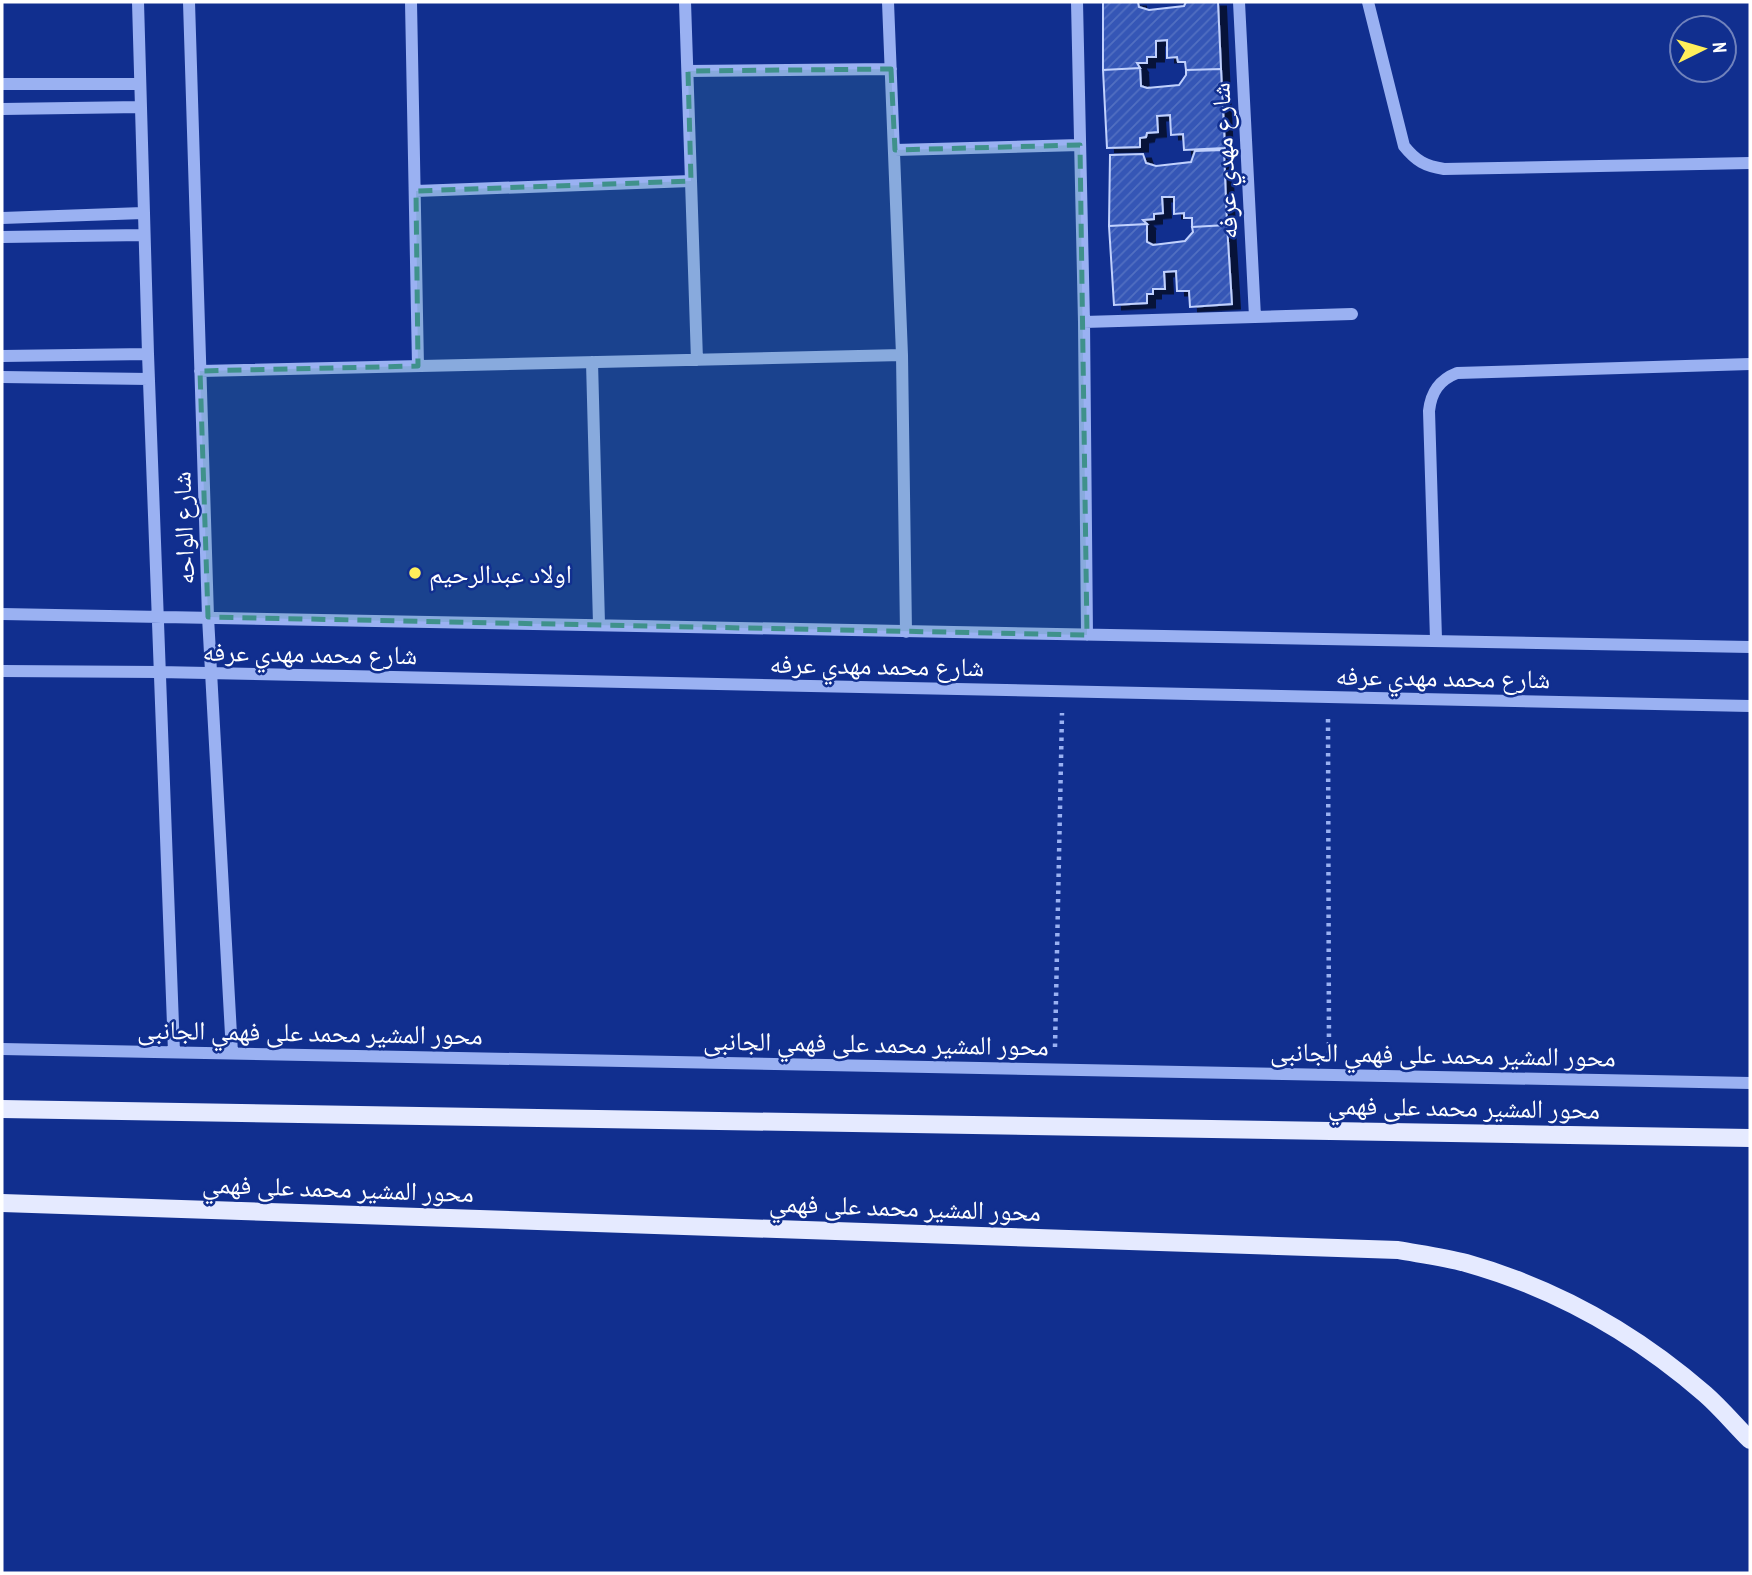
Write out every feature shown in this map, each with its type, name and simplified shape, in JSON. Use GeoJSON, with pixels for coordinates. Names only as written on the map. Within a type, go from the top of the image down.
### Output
{"type":"FeatureCollection","features":[{"type":"Feature","properties":{"kind":"main road","name":"محور المشير محمد على فهمي"},"geometry":{"type":"LineString","coordinates":[[2,1109],[1750,1138]]}},
{"type":"Feature","properties":{"kind":"main road","name":"محور المشير محمد على فهمي"},"geometry":{"type":"LineString","coordinates":[[2,1203],[1398,1250],[1465,1263],[1505,1276],[1531,1285],[1594,1315],[1653,1352],[1707,1395],[1750,1440]]}},
{"type":"Feature","properties":{"kind":"street","name":"شارع الواحه"},"geometry":{"type":"LineString","coordinates":[[138,2],[143,213],[174,1052]]}},
{"type":"Feature","properties":{"kind":"street","name":"شارع الواحه"},"geometry":{"type":"LineString","coordinates":[[190,2],[208,617],[232,1053]]}},
{"type":"Feature","properties":{"kind":"street"},"geometry":{"type":"LineString","coordinates":[[411,2],[418,366]]}},
{"type":"Feature","properties":{"kind":"street"},"geometry":{"type":"LineString","coordinates":[[685,2],[697,360]]}},
{"type":"Feature","properties":{"kind":"street"},"geometry":{"type":"LineString","coordinates":[[888,2],[902,355],[906,632]]}},
{"type":"Feature","properties":{"kind":"street"},"geometry":{"type":"LineString","coordinates":[[1077,2],[1087,635]]}},
{"type":"Feature","properties":{"kind":"street","name":"شارع مهدي عرفه"},"geometry":{"type":"LineString","coordinates":[[1239,2],[1255,317]]}},
{"type":"Feature","properties":{"kind":"street"},"geometry":{"type":"LineString","coordinates":[[1368,2],[1404,146],[1414,159],[1428,167],[1444,169],[1750,163]]}},
{"type":"Feature","properties":{"kind":"street"},"geometry":{"type":"LineString","coordinates":[[688,71],[891,69]]}},
{"type":"Feature","properties":{"kind":"street"},"geometry":{"type":"LineString","coordinates":[[2,84],[140,84]]}},
{"type":"Feature","properties":{"kind":"street"},"geometry":{"type":"LineString","coordinates":[[2,109],[141,107]]}},
{"type":"Feature","properties":{"kind":"street"},"geometry":{"type":"LineString","coordinates":[[895,150],[1080,145]]}},
{"type":"Feature","properties":{"kind":"street"},"geometry":{"type":"LineString","coordinates":[[416,191],[691,181]]}},
{"type":"Feature","properties":{"kind":"street"},"geometry":{"type":"LineString","coordinates":[[2,218],[143,213]]}},
{"type":"Feature","properties":{"kind":"street"},"geometry":{"type":"LineString","coordinates":[[2,237],[144,235]]}},
{"type":"Feature","properties":{"kind":"street"},"geometry":{"type":"LineString","coordinates":[[1084,322],[1352,314]]}},
{"type":"Feature","properties":{"kind":"street"},"geometry":{"type":"LineString","coordinates":[[2,356],[148,354]]}},
{"type":"Feature","properties":{"kind":"street"},"geometry":{"type":"LineString","coordinates":[[200,371],[902,355]]}},
{"type":"Feature","properties":{"kind":"street"},"geometry":{"type":"LineString","coordinates":[[592,362],[599,624]]}},
{"type":"Feature","properties":{"kind":"street"},"geometry":{"type":"LineString","coordinates":[[1436,639],[1429,411],[1434,391],[1448,376],[1457,373],[1750,364]]}},
{"type":"Feature","properties":{"kind":"street"},"geometry":{"type":"LineString","coordinates":[[2,377],[149,379]]}},
{"type":"Feature","properties":{"kind":"street","name":"شارع محمد مهدي عرفه"},"geometry":{"type":"LineString","coordinates":[[2,614],[1750,647]]}},
{"type":"Feature","properties":{"kind":"street","name":"شارع محمد مهدي عرفه"},"geometry":{"type":"LineString","coordinates":[[2,671],[211,673],[1750,706]]}},
{"type":"Feature","properties":{"kind":"street","name":"محور المشير محمد على فهمي الجانبى"},"geometry":{"type":"LineString","coordinates":[[2,1049],[1750,1083]]}},
{"type":"Feature","properties":{"kind":"path"},"geometry":{"type":"LineString","coordinates":[[1055,1069],[1063,692]]}},
{"type":"Feature","properties":{"kind":"path"},"geometry":{"type":"LineString","coordinates":[[1328,697],[1329,1075]]}},
{"type":"Feature","properties":{"kind":"highlighted area"},"geometry":{"type":"Polygon","coordinates":[[[891,69],[895,150],[1080,145],[1087,635],[208,617],[200,371],[418,366],[416,191],[691,181],[688,71],[891,69]]]}},
{"type":"Feature","properties":{"kind":"building"},"geometry":{"type":"Polygon","coordinates":[[[1103,2],[1138,2],[1139,7],[1149,10],[1184,6],[1186,2],[1218,2],[1221,69],[1186,70],[1185,62],[1178,62],[1177,57],[1167,58],[1167,40],[1156,41],[1156,57],[1147,57],[1147,63],[1137,63],[1140,68],[1103,70],[1103,2]]]}},
{"type":"Feature","properties":{"kind":"building"},"geometry":{"type":"Polygon","coordinates":[[[1140,68],[1141,86],[1147,88],[1179,85],[1186,75],[1186,70],[1221,69],[1225,148],[1184,150],[1183,134],[1171,135],[1170,115],[1157,116],[1158,132],[1147,133],[1146,137],[1140,138],[1140,147],[1107,148],[1103,70],[1140,68]]]}},
{"type":"Feature","properties":{"kind":"building"},"geometry":{"type":"Polygon","coordinates":[[[1224,150],[1227,225],[1192,227],[1192,218],[1184,218],[1184,213],[1174,214],[1174,197],[1162,197],[1163,213],[1154,214],[1154,219],[1143,220],[1147,224],[1109,226],[1110,155],[1143,154],[1146,163],[1156,166],[1191,162],[1195,151],[1224,150]]]}},
{"type":"Feature","properties":{"kind":"building"},"geometry":{"type":"Polygon","coordinates":[[[1147,224],[1147,242],[1153,245],[1185,241],[1193,232],[1192,227],[1227,225],[1232,304],[1190,307],[1189,291],[1177,291],[1176,271],[1164,272],[1165,289],[1153,289],[1153,294],[1147,294],[1147,303],[1114,305],[1109,226],[1147,224]]]}},
{"type":"Feature","properties":{"kind":"place","name":"اولاد عبدالرحيم"},"geometry":{"type":"Point","coordinates":[415,573]}}]}
